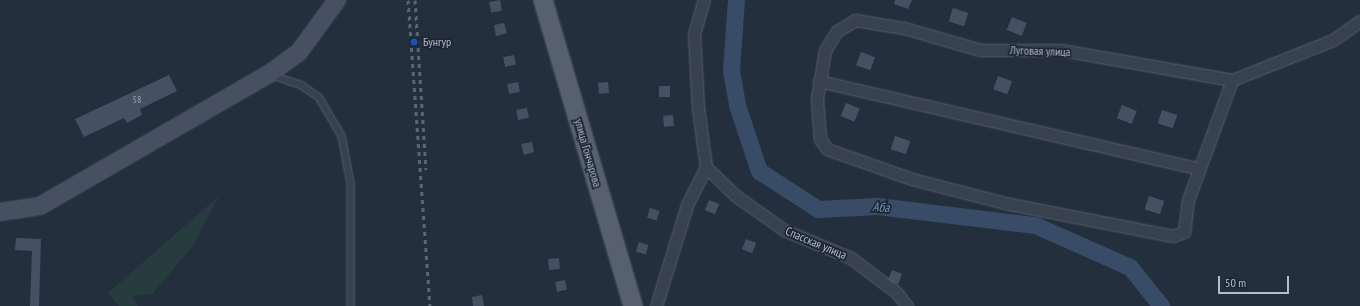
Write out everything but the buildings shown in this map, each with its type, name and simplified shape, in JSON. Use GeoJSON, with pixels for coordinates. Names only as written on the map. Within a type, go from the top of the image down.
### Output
{"type":"FeatureCollection","features":[{"type":"Feature","properties":{"kind":"main road","name":"улица Гончарова"},"geometry":{"type":"LineString","coordinates":[[543,0],[633,306]]}},
{"type":"Feature","properties":{"kind":"street"},"geometry":{"type":"LineString","coordinates":[[0,212],[40,206],[269,74],[299,52],[337,0]]}},
{"type":"Feature","properties":{"kind":"street"},"geometry":{"type":"LineString","coordinates":[[656,306],[687,205],[706,167],[698,108],[694,34],[704,0]]}},
{"type":"Feature","properties":{"kind":"street","name":"Луговая улица"},"geometry":{"type":"LineString","coordinates":[[854,20],[904,28],[980,50],[1062,50],[1232,80],[1188,200],[1185,227],[1179,235],[1099,223],[1005,203],[912,179],[827,150],[818,129],[819,81],[825,50],[837,31],[854,20]]}},
{"type":"Feature","properties":{"kind":"street"},"geometry":{"type":"LineString","coordinates":[[1232,80],[1333,40],[1360,21]]}},
{"type":"Feature","properties":{"kind":"street"},"geometry":{"type":"LineString","coordinates":[[819,81],[1199,169]]}},
{"type":"Feature","properties":{"kind":"street","name":"Спасская улица"},"geometry":{"type":"LineString","coordinates":[[706,167],[736,196],[784,230],[851,258],[896,292],[907,306]]}},
{"type":"Feature","properties":{"kind":"lane"},"geometry":{"type":"LineString","coordinates":[[269,74],[301,85],[318,97],[342,136],[351,183],[351,306]]}},
{"type":"Feature","properties":{"kind":"green space"},"geometry":{"type":"Polygon","coordinates":[[[219,196],[192,247],[152,294],[133,296],[138,306],[119,306],[108,293],[219,196]]]}},
{"type":"Feature","properties":{"kind":"waterway","name":"Аба"},"geometry":{"type":"LineString","coordinates":[[736,0],[731,70],[737,105],[759,171],[818,209],[877,206],[1035,225],[1130,267],[1161,306]]}},
{"type":"Feature","properties":{"kind":"railway"},"geometry":{"type":"LineString","coordinates":[[408,0],[430,306]]}},
{"type":"Feature","properties":{"kind":"railway"},"geometry":{"type":"LineString","coordinates":[[415,0],[426,170]]}},
{"type":"Feature","properties":{"kind":"place","name":"Бунгур"},"geometry":{"type":"Point","coordinates":[414,42]}}]}
